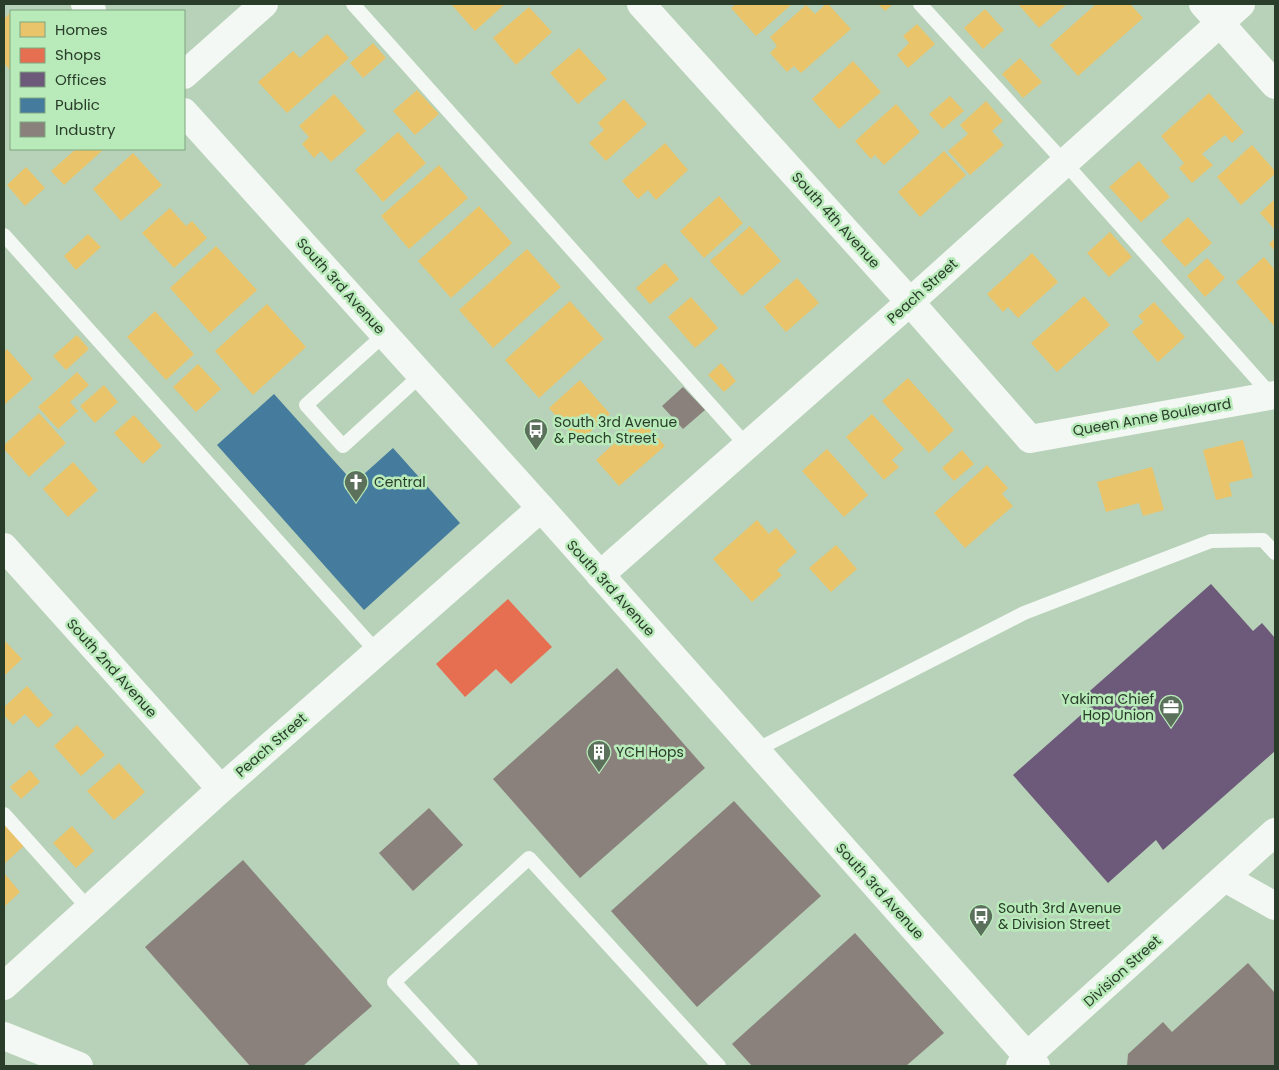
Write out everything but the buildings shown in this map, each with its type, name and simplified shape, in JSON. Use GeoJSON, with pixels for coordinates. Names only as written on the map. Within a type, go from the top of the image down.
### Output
{"type":"FeatureCollection","features":[{"type":"Feature","properties":{"kind":"street"},"geometry":{"type":"LineString","coordinates":[[185,74],[264,4]]}},
{"type":"Feature","properties":{"kind":"street","name":"South 4th Avenue"},"geometry":{"type":"LineString","coordinates":[[641,4],[910,302],[1030,439]]}},
{"type":"Feature","properties":{"kind":"street","name":"Peach Street"},"geometry":{"type":"LineString","coordinates":[[600,575],[1065,163],[1212,13],[1241,4]]}},
{"type":"Feature","properties":{"kind":"street"},"geometry":{"type":"LineString","coordinates":[[1212,13],[1275,85]]}},
{"type":"Feature","properties":{"kind":"street","name":"South 3rd Avenue"},"geometry":{"type":"LineString","coordinates":[[185,113],[756,750],[1028,1063]]}},
{"type":"Feature","properties":{"kind":"street","name":"Queen Anne Boulevard"},"geometry":{"type":"LineString","coordinates":[[1030,439],[1273,396]]}},
{"type":"Feature","properties":{"kind":"street","name":"Peach Street"},"geometry":{"type":"LineString","coordinates":[[4,986],[221,789],[541,508]]}},
{"type":"Feature","properties":{"kind":"street","name":"South 2nd Avenue"},"geometry":{"type":"LineString","coordinates":[[4,547],[221,789]]}},
{"type":"Feature","properties":{"kind":"street","name":"Division Street"},"geometry":{"type":"LineString","coordinates":[[1028,1063],[1275,832]]}},
{"type":"Feature","properties":{"kind":"street"},"geometry":{"type":"LineString","coordinates":[[1225,878],[1275,906]]}},
{"type":"Feature","properties":{"kind":"street"},"geometry":{"type":"LineString","coordinates":[[4,1036],[79,1066]]}},
{"type":"Feature","properties":{"kind":"lane"},"geometry":{"type":"LineString","coordinates":[[353,4],[747,446]]}},
{"type":"Feature","properties":{"kind":"lane"},"geometry":{"type":"LineString","coordinates":[[920,4],[1273,396]]}},
{"type":"Feature","properties":{"kind":"lane"},"geometry":{"type":"LineString","coordinates":[[4,235],[377,652]]}},
{"type":"Feature","properties":{"kind":"lane"},"geometry":{"type":"LineString","coordinates":[[384,335],[306,405],[343,446],[421,375]]}},
{"type":"Feature","properties":{"kind":"lane"},"geometry":{"type":"LineString","coordinates":[[756,750],[1024,613],[1211,541],[1263,540],[1275,553]]}},
{"type":"Feature","properties":{"kind":"lane"},"geometry":{"type":"LineString","coordinates":[[4,814],[89,909]]}},
{"type":"Feature","properties":{"kind":"lane"},"geometry":{"type":"LineString","coordinates":[[471,1066],[394,982],[529,858],[719,1066]]}},
{"type":"Feature","properties":{"kind":"place","name":"South 3rd Avenue & Peach Street"},"geometry":{"type":"Point","coordinates":[536,451]}},
{"type":"Feature","properties":{"kind":"place","name":"Central"},"geometry":{"type":"Point","coordinates":[356,503]}},
{"type":"Feature","properties":{"kind":"place","name":"Yakima Chief Hop Union"},"geometry":{"type":"Point","coordinates":[1171,728]}},
{"type":"Feature","properties":{"kind":"place","name":"YCH Hops"},"geometry":{"type":"Point","coordinates":[599,773]}},
{"type":"Feature","properties":{"kind":"place","name":"South 3rd Avenue & Division Street"},"geometry":{"type":"Point","coordinates":[981,937]}}]}
